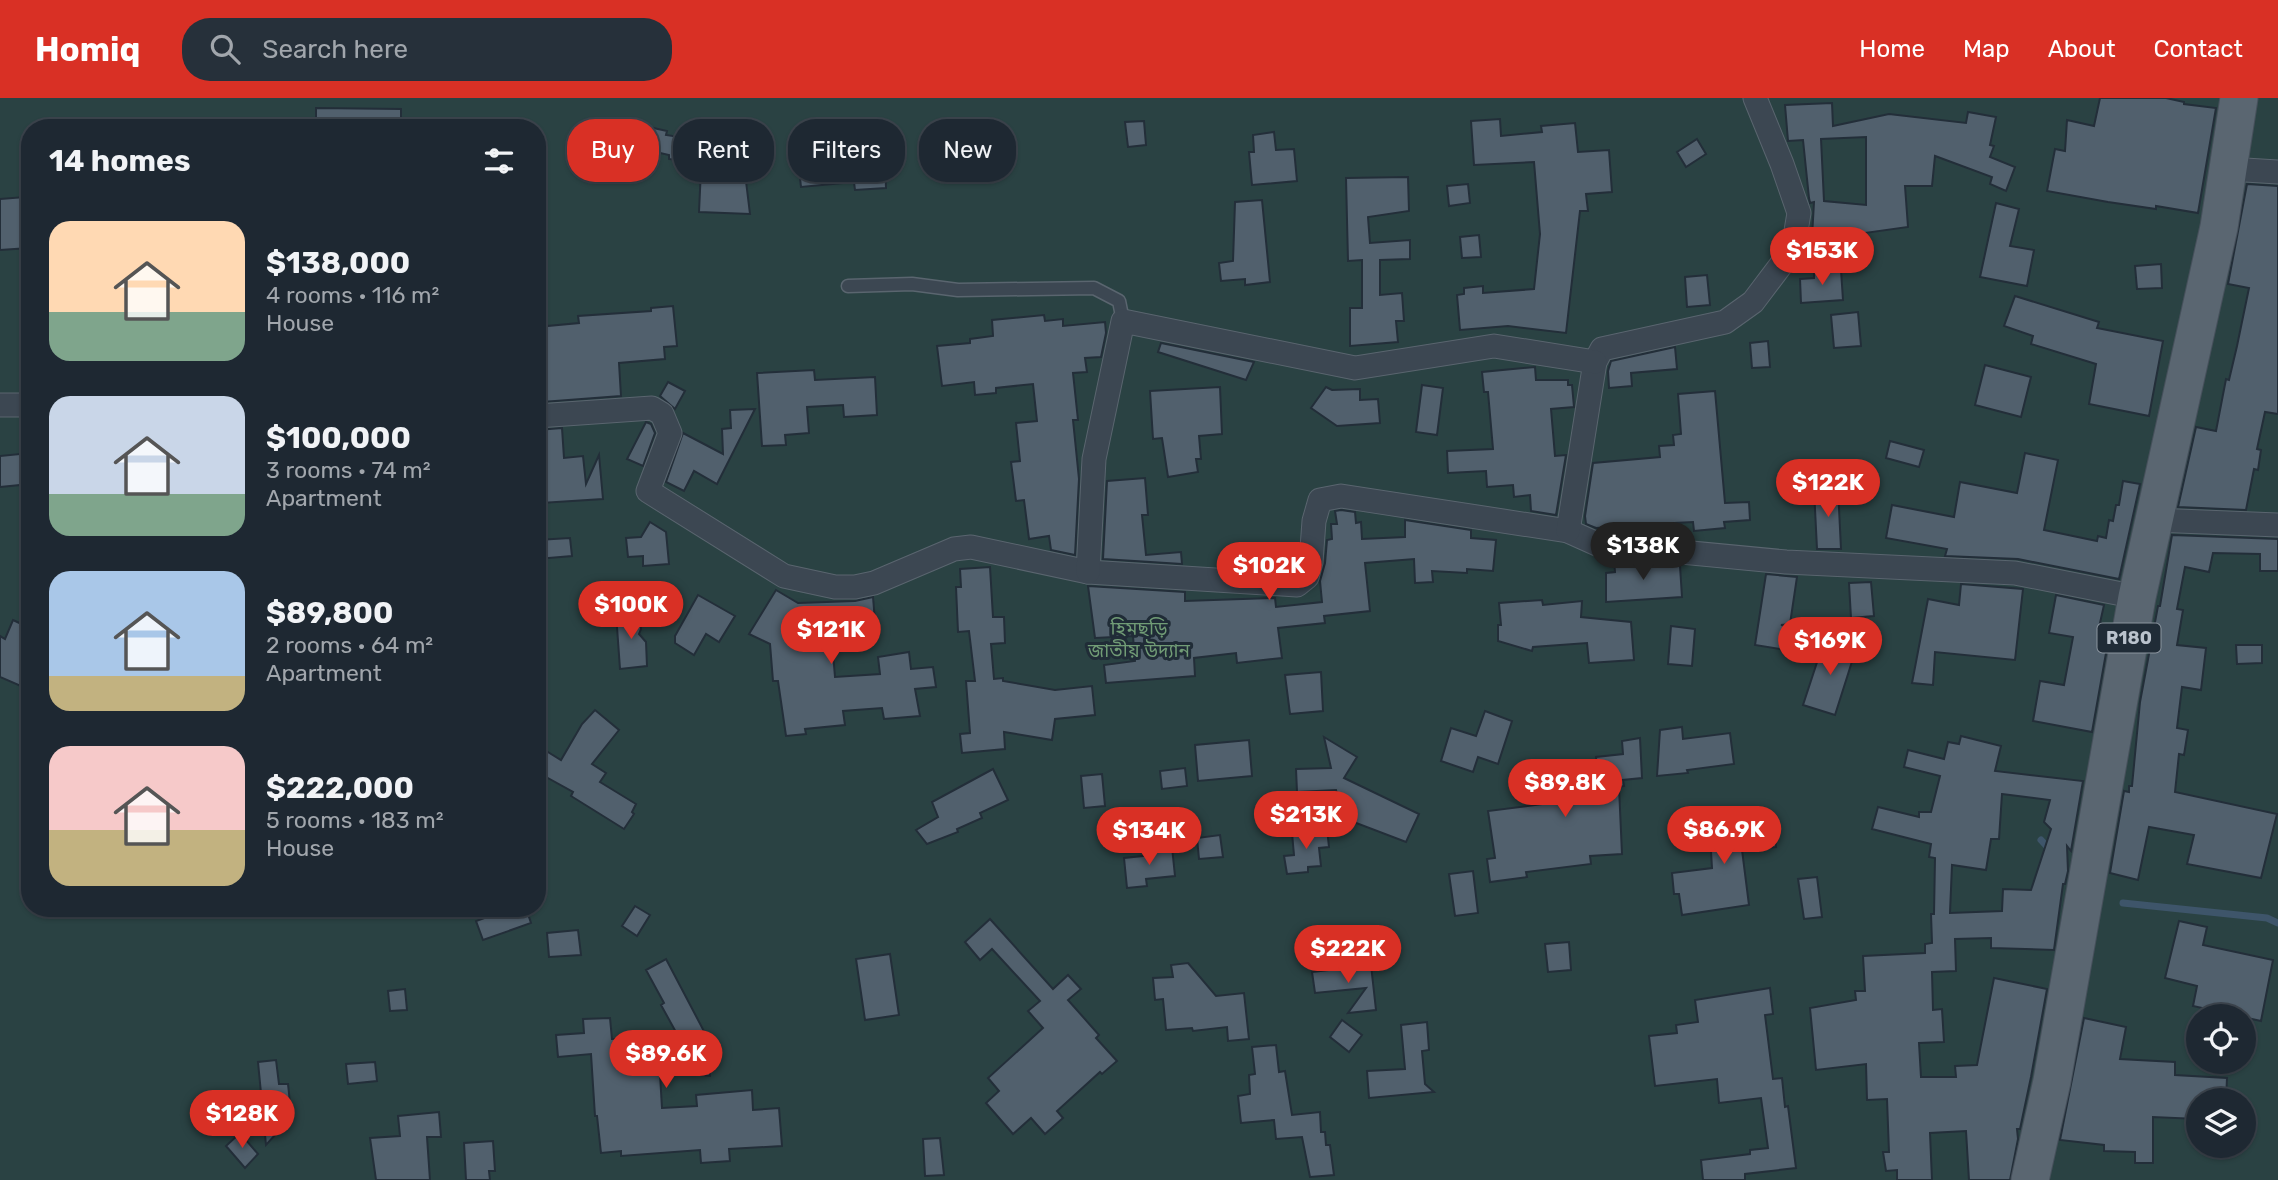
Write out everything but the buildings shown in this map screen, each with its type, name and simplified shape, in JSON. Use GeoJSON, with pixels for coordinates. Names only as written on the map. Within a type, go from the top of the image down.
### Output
{"type":"FeatureCollection","features":[{"type":"Feature","properties":{"kind":"main road","name":"R180"},"geometry":{"type":"LineString","coordinates":[[2030,1180],[2052,1081],[2137,597],[2219,228],[2239,98]]}},
{"type":"Feature","properties":{"kind":"street"},"geometry":{"type":"LineString","coordinates":[[1567,531],[1595,362],[1602,349],[1725,322],[1753,302],[1793,248],[1799,213],[1755,98]]}},
{"type":"Feature","properties":{"kind":"street"},"geometry":{"type":"LineString","coordinates":[[2229,169],[2278,172]]}},
{"type":"Feature","properties":{"kind":"street"},"geometry":{"type":"LineString","coordinates":[[1088,572],[1094,459],[1123,321],[1355,368],[1494,346],[1595,362]]}},
{"type":"Feature","properties":{"kind":"street"},"geometry":{"type":"LineString","coordinates":[[0,405],[21,405]]}},
{"type":"Feature","properties":{"kind":"street"},"geometry":{"type":"LineString","coordinates":[[546,415],[652,408],[662,414],[670,433],[648,491],[783,576],[835,587],[874,583],[954,549],[971,547],[1088,572],[1297,585],[1307,578],[1314,521],[1320,500],[1341,496],[1567,531],[1597,544],[1786,562],[2015,573],[2137,597]]}},
{"type":"Feature","properties":{"kind":"street"},"geometry":{"type":"LineString","coordinates":[[2154,520],[2278,524]]}},
{"type":"Feature","properties":{"kind":"lane"},"geometry":{"type":"LineString","coordinates":[[848,286],[912,284],[958,290],[1094,288],[1119,300],[1123,321]]}},
{"type":"Feature","properties":{"kind":"green space","name":"হিমছড়ি জাতীয় উদ্যান"},"geometry":{"type":"Polygon","coordinates":[[[0,98],[2278,98],[2278,1180],[0,1180],[0,98]]]}},
{"type":"Feature","properties":{"kind":"waterway"},"geometry":{"type":"LineString","coordinates":[[2041,840],[2052,852]]}},
{"type":"Feature","properties":{"kind":"waterway"},"geometry":{"type":"LineString","coordinates":[[2123,903],[2267,918],[2278,923]]}}]}
